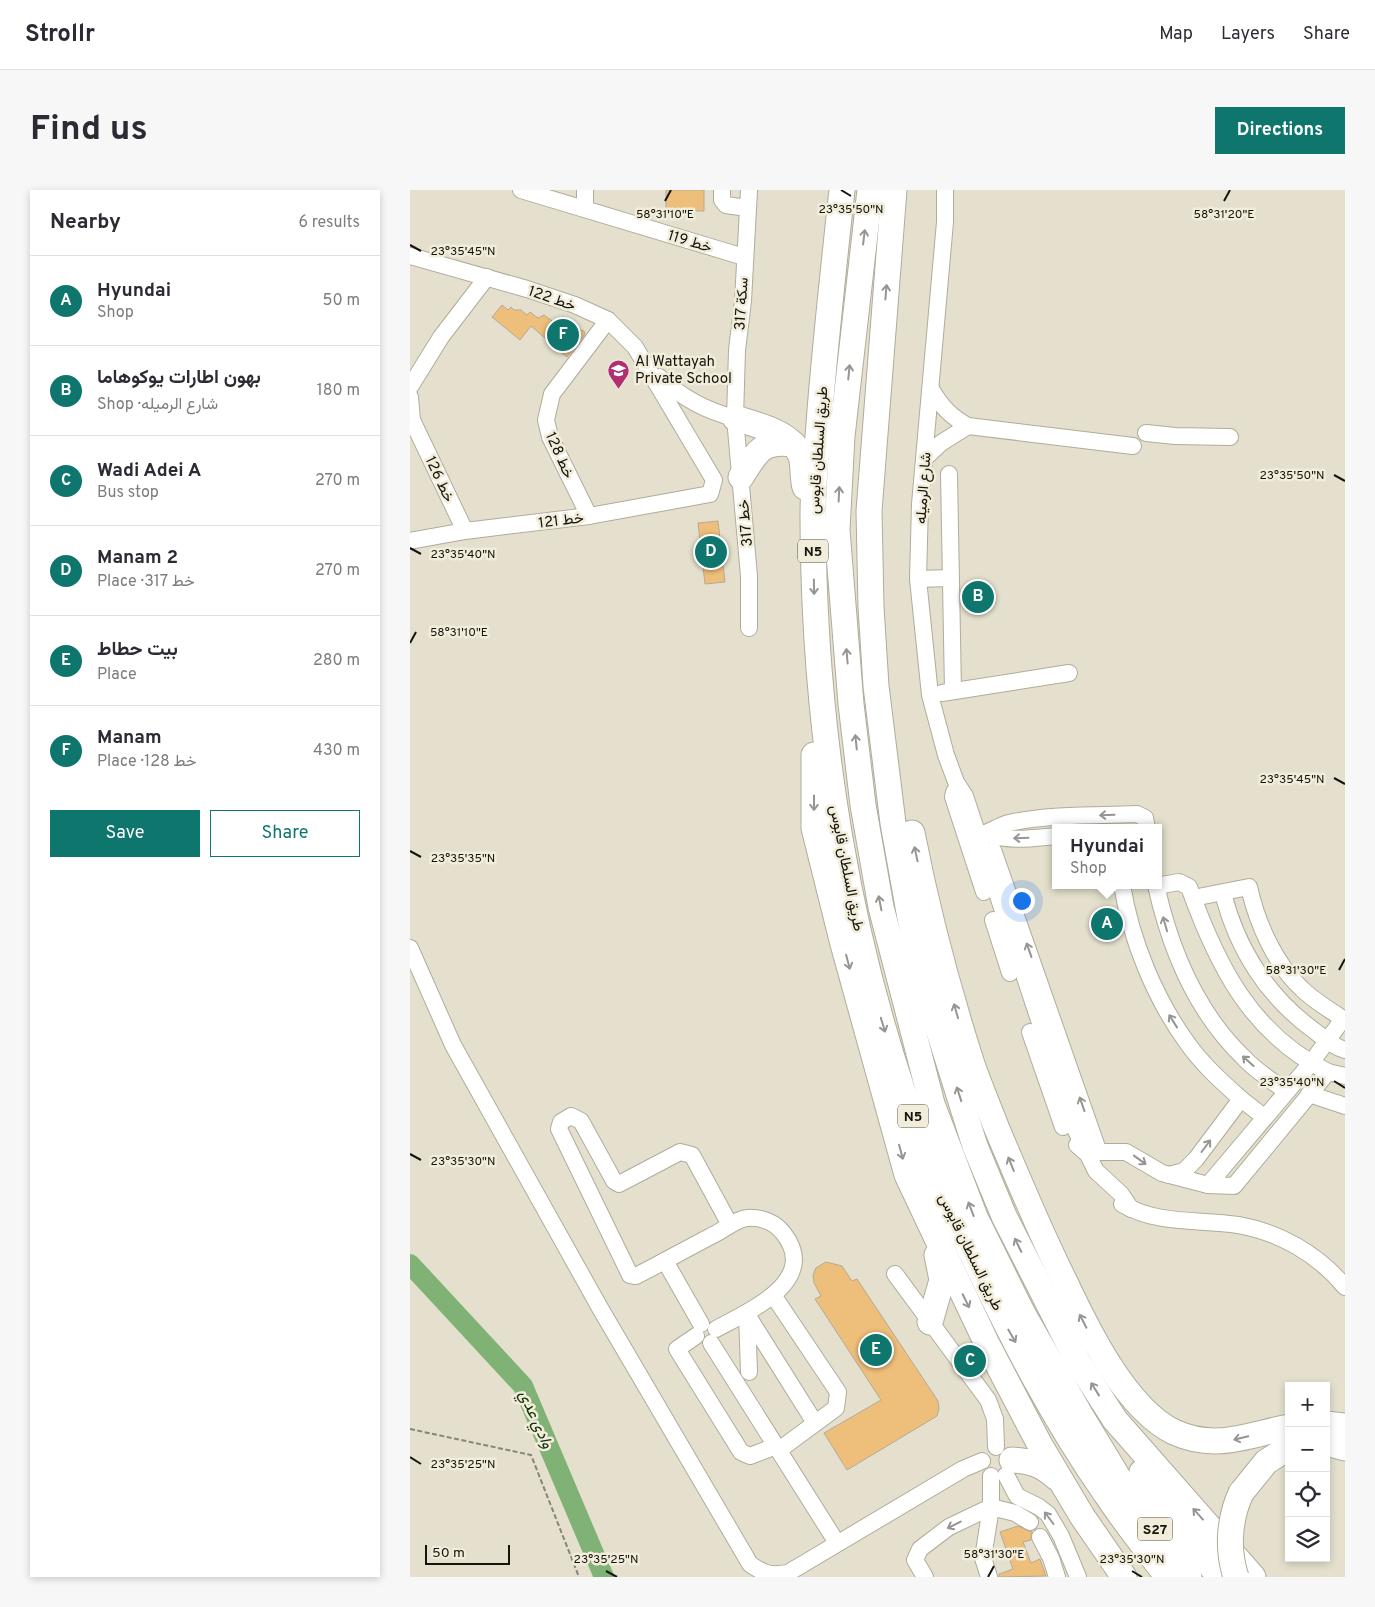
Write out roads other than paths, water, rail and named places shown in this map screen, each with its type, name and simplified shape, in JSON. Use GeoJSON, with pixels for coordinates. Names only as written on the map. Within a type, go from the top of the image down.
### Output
{"type":"FeatureCollection","features":[{"type":"Feature","properties":{"kind":"highway","name":"طريق السلطان قابوس"},"geometry":{"type":"LineString","coordinates":[[842,190],[827,332],[812,508],[814,611],[821,703],[834,810],[881,1020],[926,1158],[1008,1329],[1113,1487]]}},
{"type":"Feature","properties":{"kind":"highway","name":"طريق السلطان قابوس"},"geometry":{"type":"LineString","coordinates":[[870,190],[845,406],[837,530],[851,704],[862,805],[881,907],[932,1104],[974,1217],[1033,1331],[1081,1416],[1113,1487]]}},
{"type":"Feature","properties":{"kind":"highway"},"geometry":{"type":"LineString","coordinates":[[894,190],[868,511],[871,607],[876,686],[893,823],[919,968],[975,1146],[1004,1216],[1078,1362],[1115,1420],[1253,1577]]}},
{"type":"Feature","properties":{"kind":"highway"},"geometry":{"type":"LineString","coordinates":[[735,418],[780,435],[793,444],[801,457],[804,485],[812,508]]}},
{"type":"Feature","properties":{"kind":"highway"},"geometry":{"type":"LineString","coordinates":[[741,478],[758,452],[768,444],[777,442],[793,444]]}},
{"type":"Feature","properties":{"kind":"highway"},"geometry":{"type":"LineString","coordinates":[[876,686],[903,790],[929,920],[971,1063],[1029,1209],[1086,1327],[1118,1376],[1148,1415],[1174,1432],[1206,1443],[1238,1439],[1285,1428]]}},
{"type":"Feature","properties":{"kind":"highway"},"geometry":{"type":"LineString","coordinates":[[821,703],[814,742],[814,828],[848,963],[907,1175],[987,1344],[1061,1483],[1124,1577]]}},
{"type":"Feature","properties":{"kind":"highway"},"geometry":{"type":"LineString","coordinates":[[930,1224],[942,1280],[930,1322]]}},
{"type":"Feature","properties":{"kind":"highway"},"geometry":{"type":"LineString","coordinates":[[1115,1420],[1125,1447],[1219,1577]]}},
{"type":"Feature","properties":{"kind":"highway"},"geometry":{"type":"LineString","coordinates":[[1330,1424],[1345,1426]]}},
{"type":"Feature","properties":{"kind":"highway"},"geometry":{"type":"LineString","coordinates":[[1330,1444],[1345,1448]]}},
{"type":"Feature","properties":{"kind":"highway"},"geometry":{"type":"LineString","coordinates":[[1236,1577],[1231,1552],[1231,1522],[1241,1493],[1266,1462],[1285,1450]]}},
{"type":"Feature","properties":{"kind":"highway"},"geometry":{"type":"LineString","coordinates":[[1001,1465],[1029,1460],[1041,1466],[1061,1483]]}},
{"type":"Feature","properties":{"kind":"highway","name":"S27"},"geometry":{"type":"LineString","coordinates":[[1113,1487],[1168,1577]]}},
{"type":"Feature","properties":{"kind":"highway","name":"S27"},"geometry":{"type":"LineString","coordinates":[[1113,1487],[1189,1577]]}},
{"type":"Feature","properties":{"kind":"highway"},"geometry":{"type":"LineString","coordinates":[[1218,1536],[1265,1577]]}},
{"type":"Feature","properties":{"kind":"highway"},"geometry":{"type":"LineString","coordinates":[[1105,1549],[1123,1562],[1134,1577]]}},
{"type":"Feature","properties":{"kind":"street","name":"خط 119"},"geometry":{"type":"LineString","coordinates":[[521,190],[744,257]]}},
{"type":"Feature","properties":{"kind":"street"},"geometry":{"type":"LineString","coordinates":[[585,190],[585,209]]}},
{"type":"Feature","properties":{"kind":"street"},"geometry":{"type":"LineString","coordinates":[[722,190],[722,200],[726,205],[747,208]]}},
{"type":"Feature","properties":{"kind":"street","name":"سكة 317"},"geometry":{"type":"LineString","coordinates":[[735,418],[737,350],[743,301],[749,190]]}},
{"type":"Feature","properties":{"kind":"street"},"geometry":{"type":"LineString","coordinates":[[889,254],[906,190]]}},
{"type":"Feature","properties":{"kind":"street","name":"شارع الرميله"},"geometry":{"type":"LineString","coordinates":[[945,190],[945,222],[920,504],[918,579],[930,695],[956,782]]}},
{"type":"Feature","properties":{"kind":"street","name":"خط 122"},"geometry":{"type":"LineString","coordinates":[[410,256],[486,277],[575,305],[608,320],[635,347],[714,480],[710,494]]}},
{"type":"Feature","properties":{"kind":"street"},"geometry":{"type":"LineString","coordinates":[[410,387],[441,337],[486,277]]}},
{"type":"Feature","properties":{"kind":"street","name":"خط 128"},"geometry":{"type":"LineString","coordinates":[[589,516],[550,437],[546,420],[552,394],[608,320]]}},
{"type":"Feature","properties":{"kind":"street"},"geometry":{"type":"LineString","coordinates":[[646,366],[675,391],[714,413],[735,418]]}},
{"type":"Feature","properties":{"kind":"street"},"geometry":{"type":"LineString","coordinates":[[931,389],[940,404],[954,419],[968,426],[1133,446]]}},
{"type":"Feature","properties":{"kind":"street","name":"خط 126"},"geometry":{"type":"LineString","coordinates":[[410,397],[412,420],[465,531]]}},
{"type":"Feature","properties":{"kind":"street","name":"خط 317"},"geometry":{"type":"LineString","coordinates":[[735,418],[749,576],[749,628]]}},
{"type":"Feature","properties":{"kind":"street"},"geometry":{"type":"LineString","coordinates":[[925,458],[940,443],[968,426]]}},
{"type":"Feature","properties":{"kind":"street"},"geometry":{"type":"LineString","coordinates":[[1146,433],[1175,436],[1230,437]]}},
{"type":"Feature","properties":{"kind":"street"},"geometry":{"type":"LineString","coordinates":[[949,474],[953,691]]}},
{"type":"Feature","properties":{"kind":"street","name":"خط 121"},"geometry":{"type":"LineString","coordinates":[[410,541],[465,531],[589,516],[710,494]]}},
{"type":"Feature","properties":{"kind":"street"},"geometry":{"type":"LineString","coordinates":[[920,504],[949,504]]}},
{"type":"Feature","properties":{"kind":"street"},"geometry":{"type":"LineString","coordinates":[[918,579],[950,578]]}},
{"type":"Feature","properties":{"kind":"street"},"geometry":{"type":"LineString","coordinates":[[930,695],[1069,672]]}},
{"type":"Feature","properties":{"kind":"street"},"geometry":{"type":"LineString","coordinates":[[956,782],[965,796],[982,835],[1051,1060],[1098,1151],[1100,1175],[1121,1194],[1131,1209]]}},
{"type":"Feature","properties":{"kind":"street"},"geometry":{"type":"LineString","coordinates":[[956,782],[954,797],[964,832],[1057,1111],[1071,1146],[1084,1171],[1103,1191],[1131,1209],[1159,1218],[1237,1225],[1286,1240],[1314,1256],[1345,1286]]}},
{"type":"Feature","properties":{"kind":"street"},"geometry":{"type":"LineString","coordinates":[[982,835],[1006,824],[1028,820],[1141,815],[1145,818],[1146,824]]}},
{"type":"Feature","properties":{"kind":"street"},"geometry":{"type":"LineString","coordinates":[[982,835],[1016,839],[1052,836]]}},
{"type":"Feature","properties":{"kind":"street"},"geometry":{"type":"LineString","coordinates":[[1162,885],[1179,882],[1190,888],[1215,953],[1232,984],[1271,1032],[1310,1063],[1328,1072],[1345,1076]]}},
{"type":"Feature","properties":{"kind":"street"},"geometry":{"type":"LineString","coordinates":[[1193,898],[1249,888],[1261,926],[1290,976],[1308,994],[1343,1019],[1328,1041],[1208,1185]]}},
{"type":"Feature","properties":{"kind":"street"},"geometry":{"type":"LineString","coordinates":[[1123,889],[1136,943],[1165,1008],[1188,1045],[1214,1075],[1264,1117]]}},
{"type":"Feature","properties":{"kind":"street"},"geometry":{"type":"LineString","coordinates":[[1157,889],[1169,937],[1208,1017],[1244,1059],[1286,1091]]}},
{"type":"Feature","properties":{"kind":"street"},"geometry":{"type":"LineString","coordinates":[[1223,893],[1233,930],[1265,984],[1283,1006],[1328,1041],[1345,1050]]}},
{"type":"Feature","properties":{"kind":"street"},"geometry":{"type":"LineString","coordinates":[[410,948],[453,1045],[600,1308],[750,1564],[764,1574],[788,1573],[963,1469],[982,1461],[986,1452],[1001,1465]]}},
{"type":"Feature","properties":{"kind":"street"},"geometry":{"type":"LineString","coordinates":[[1057,1111],[1079,1148],[1098,1151],[1121,1150],[1130,1153],[1155,1170],[1169,1175],[1208,1185],[1234,1186],[1328,1072]]}},
{"type":"Feature","properties":{"kind":"street"},"geometry":{"type":"LineString","coordinates":[[1309,1094],[1345,1106]]}},
{"type":"Feature","properties":{"kind":"street"},"geometry":{"type":"LineString","coordinates":[[1169,1175],[1184,1171],[1196,1159],[1241,1099]]}},
{"type":"Feature","properties":{"kind":"street"},"geometry":{"type":"LineString","coordinates":[[730,1225],[692,1155],[680,1152],[622,1184],[617,1184],[581,1121],[571,1116],[564,1119],[558,1129],[628,1273],[636,1276],[744,1218],[765,1220],[774,1224],[788,1240],[792,1250],[792,1270],[782,1288],[746,1313],[677,1349],[741,1452],[750,1456],[777,1448],[815,1423],[836,1408],[839,1397],[838,1392],[774,1295]]}},
{"type":"Feature","properties":{"kind":"street"},"geometry":{"type":"LineString","coordinates":[[1098,1151],[1100,1175]]}},
{"type":"Feature","properties":{"kind":"street"},"geometry":{"type":"LineString","coordinates":[[665,1260],[706,1333],[836,1543]]}},
{"type":"Feature","properties":{"kind":"street"},"geometry":{"type":"LineString","coordinates":[[895,1274],[988,1400],[995,1419],[1001,1465],[1017,1496],[1039,1507],[1048,1514],[1067,1548],[1078,1577]]}},
{"type":"Feature","properties":{"kind":"street"},"geometry":{"type":"LineString","coordinates":[[746,1313],[749,1372]]}},
{"type":"Feature","properties":{"kind":"street"},"geometry":{"type":"LineString","coordinates":[[746,1313],[815,1423]]}},
{"type":"Feature","properties":{"kind":"street"},"geometry":{"type":"LineString","coordinates":[[989,1577],[983,1558],[991,1507],[1001,1465]]}},
{"type":"Feature","properties":{"kind":"street"},"geometry":{"type":"LineString","coordinates":[[925,1577],[915,1560],[920,1548],[949,1527],[991,1507],[1015,1513],[1030,1522]]}},
{"type":"Feature","properties":{"kind":"street"},"geometry":{"type":"LineString","coordinates":[[1057,1577],[1043,1543],[1067,1548]]}},
{"type":"Feature","properties":{"kind":"street"},"geometry":{"type":"LineString","coordinates":[[1062,1577],[1067,1548]]}},
{"type":"Feature","properties":{"kind":"waterway","name":"وادي عدي"},"geometry":{"type":"LineString","coordinates":[[410,1264],[523,1386],[604,1577]]}},
{"type":"Feature","properties":{"kind":"place","name":"Manam"},"geometry":{"type":"Point","coordinates":[563,335]}},
{"type":"Feature","properties":{"kind":"place","name":"Al Wattayah Private School"},"geometry":{"type":"Point","coordinates":[619,389]}},
{"type":"Feature","properties":{"kind":"place","name":"Manam 2"},"geometry":{"type":"Point","coordinates":[711,552]}},
{"type":"Feature","properties":{"kind":"place","name":"بهون اطارات يوكوهاما"},"geometry":{"type":"Point","coordinates":[978,597]}},
{"type":"Feature","properties":{"kind":"place","name":"Hyundai"},"geometry":{"type":"Point","coordinates":[1107,924]}},
{"type":"Feature","properties":{"kind":"place","name":"بيت حطاط"},"geometry":{"type":"Point","coordinates":[876,1350]}},
{"type":"Feature","properties":{"kind":"place","name":"Wadi Adei A"},"geometry":{"type":"Point","coordinates":[970,1361]}}]}
